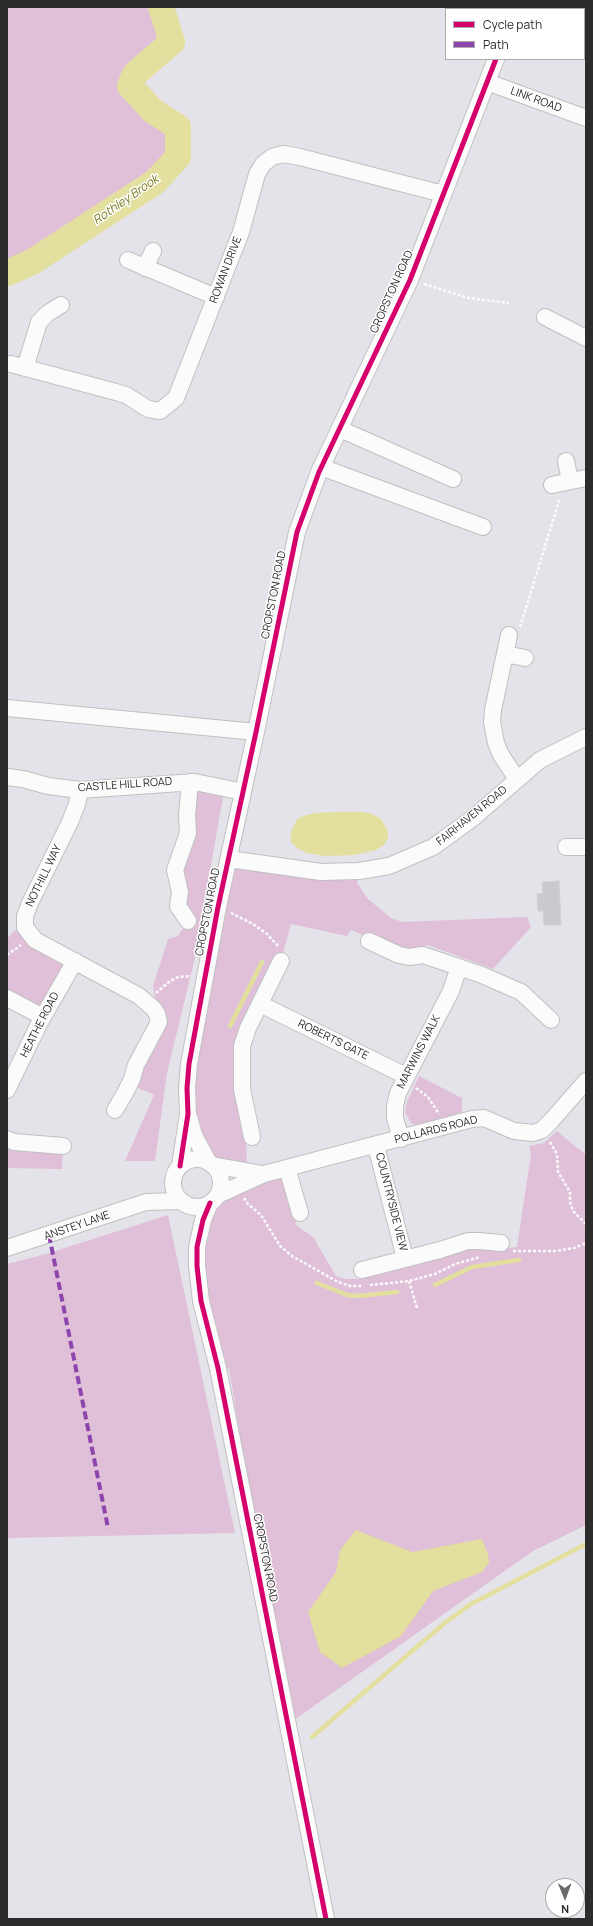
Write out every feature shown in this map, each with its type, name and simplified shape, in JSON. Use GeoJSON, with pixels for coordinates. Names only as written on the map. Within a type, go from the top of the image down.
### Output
{"type":"FeatureCollection","features":[{"type":"Feature","properties":{"kind":"street","name":"CROPSTON ROAD"},"geometry":{"type":"LineString","coordinates":[[326,1919],[218,1368],[201,1301],[197,1266],[197,1247],[203,1220],[220,1187],[220,1179],[217,1171],[211,1164],[194,1135],[188,1114],[186,1088],[189,1064],[218,906],[244,792],[297,532],[321,467],[410,280],[496,60]]}},
{"type":"Feature","properties":{"kind":"street","name":"LINK ROAD"},"geometry":{"type":"LineString","coordinates":[[486,82],[586,118]]}},
{"type":"Feature","properties":{"kind":"street","name":"ROWAN DRIVE"},"geometry":{"type":"LineString","coordinates":[[61,305],[48,313],[39,322],[18,366],[126,395],[148,409],[160,411],[176,398],[241,232],[248,212],[253,185],[257,174],[263,164],[272,157],[283,154],[300,157],[443,194]]}},
{"type":"Feature","properties":{"kind":"street"},"geometry":{"type":"LineString","coordinates":[[145,268],[153,251]]}},
{"type":"Feature","properties":{"kind":"street"},"geometry":{"type":"LineString","coordinates":[[128,260],[216,297]]}},
{"type":"Feature","properties":{"kind":"street"},"geometry":{"type":"LineString","coordinates":[[545,317],[586,338]]}},
{"type":"Feature","properties":{"kind":"street"},"geometry":{"type":"LineString","coordinates":[[340,429],[454,479]]}},
{"type":"Feature","properties":{"kind":"street"},"geometry":{"type":"LineString","coordinates":[[566,461],[562,483],[586,478]]}},
{"type":"Feature","properties":{"kind":"street"},"geometry":{"type":"LineString","coordinates":[[321,467],[483,527]]}},
{"type":"Feature","properties":{"kind":"street"},"geometry":{"type":"LineString","coordinates":[[509,635],[493,710],[492,722],[496,743],[501,755],[517,779]]}},
{"type":"Feature","properties":{"kind":"street"},"geometry":{"type":"LineString","coordinates":[[505,654],[525,658]]}},
{"type":"Feature","properties":{"kind":"street"},"geometry":{"type":"LineString","coordinates":[[7,708],[256,732]]}},
{"type":"Feature","properties":{"kind":"street","name":"FAIRHAVEN ROAD"},"geometry":{"type":"LineString","coordinates":[[230,858],[321,872],[359,871],[389,866],[433,847],[452,835],[540,760],[586,737]]}},
{"type":"Feature","properties":{"kind":"street","name":"CASTLE HILL ROAD"},"geometry":{"type":"LineString","coordinates":[[7,777],[23,779],[48,786],[80,790],[190,782],[244,792]]}},
{"type":"Feature","properties":{"kind":"street"},"geometry":{"type":"LineString","coordinates":[[188,921],[178,906],[185,893],[175,870],[188,833],[187,815],[190,782]]}},
{"type":"Feature","properties":{"kind":"street","name":"NOTHILL WAY"},"geometry":{"type":"LineString","coordinates":[[80,790],[77,804],[70,822],[24,916],[25,926],[35,940],[139,996],[154,1009],[159,1022],[136,1064],[130,1096],[115,1110]]}},
{"type":"Feature","properties":{"kind":"street"},"geometry":{"type":"LineString","coordinates":[[566,847],[586,847]]}},
{"type":"Feature","properties":{"kind":"street"},"geometry":{"type":"LineString","coordinates":[[369,941],[398,955],[408,957],[423,955],[436,958],[482,975],[521,992],[551,1020]]}},
{"type":"Feature","properties":{"kind":"street","name":"HEATHE ROAD"},"geometry":{"type":"LineString","coordinates":[[7,1090],[43,1017],[75,961]]}},
{"type":"Feature","properties":{"kind":"street"},"geometry":{"type":"LineString","coordinates":[[252,1137],[242,1089],[242,1046],[248,1028],[281,961]]}},
{"type":"Feature","properties":{"kind":"street","name":"MARWINS WALK"},"geometry":{"type":"LineString","coordinates":[[401,1139],[395,1118],[395,1106],[398,1093],[451,991],[459,967]]}},
{"type":"Feature","properties":{"kind":"street"},"geometry":{"type":"LineString","coordinates":[[7,998],[43,1017]]}},
{"type":"Feature","properties":{"kind":"street","name":"ROBERTS GATE"},"geometry":{"type":"LineString","coordinates":[[260,1004],[405,1079]]}},
{"type":"Feature","properties":{"kind":"street"},"geometry":{"type":"LineString","coordinates":[[542,1130],[586,1081]]}},
{"type":"Feature","properties":{"kind":"street","name":"CROPSTON ROAD"},"geometry":{"type":"LineString","coordinates":[[188,1114],[173,1187],[175,1194],[184,1203],[197,1247]]}},
{"type":"Feature","properties":{"kind":"street","name":"POLLARDS ROAD"},"geometry":{"type":"LineString","coordinates":[[214,1199],[264,1174],[376,1146],[472,1119],[484,1118],[524,1133],[534,1133],[542,1130]]}},
{"type":"Feature","properties":{"kind":"street"},"geometry":{"type":"LineString","coordinates":[[11,1141],[64,1146]]}},
{"type":"Feature","properties":{"kind":"street","name":"COUNTRYSIDE VIEW"},"geometry":{"type":"LineString","coordinates":[[376,1146],[405,1258]]}},
{"type":"Feature","properties":{"kind":"street"},"geometry":{"type":"LineString","coordinates":[[177,1172],[187,1161],[194,1159],[211,1164]]}},
{"type":"Feature","properties":{"kind":"street","name":"POLLARDS ROAD"},"geometry":{"type":"LineString","coordinates":[[211,1164],[264,1174]]}},
{"type":"Feature","properties":{"kind":"street"},"geometry":{"type":"LineString","coordinates":[[287,1168],[300,1213]]}},
{"type":"Feature","properties":{"kind":"street","name":"ANSTEY LANE"},"geometry":{"type":"LineString","coordinates":[[146,1202],[177,1172]]}},
{"type":"Feature","properties":{"kind":"street"},"geometry":{"type":"LineString","coordinates":[[184,1203],[195,1207],[214,1199]]}},
{"type":"Feature","properties":{"kind":"street","name":"ANSTEY LANE"},"geometry":{"type":"LineString","coordinates":[[7,1248],[146,1202],[184,1203]]}},
{"type":"Feature","properties":{"kind":"street","name":"COUNTRYSIDE VIEW"},"geometry":{"type":"LineString","coordinates":[[362,1270],[468,1242],[479,1241],[501,1243]]}},
{"type":"Feature","properties":{"kind":"path"},"geometry":{"type":"LineString","coordinates":[[410,280],[469,298],[509,303]]}},
{"type":"Feature","properties":{"kind":"path"},"geometry":{"type":"LineString","coordinates":[[509,635],[519,629],[562,483]]}},
{"type":"Feature","properties":{"kind":"path"},"geometry":{"type":"LineString","coordinates":[[218,906],[253,924],[268,934],[279,946],[281,961]]}},
{"type":"Feature","properties":{"kind":"path"},"geometry":{"type":"LineString","coordinates":[[139,996],[154,994],[170,981],[185,975],[205,978]]}},
{"type":"Feature","properties":{"kind":"path"},"geometry":{"type":"LineString","coordinates":[[405,1079],[428,1097],[435,1107],[443,1128]]}},
{"type":"Feature","properties":{"kind":"path"},"geometry":{"type":"LineString","coordinates":[[542,1130],[556,1154],[558,1172],[570,1192],[570,1202],[573,1211],[586,1224]]}},
{"type":"Feature","properties":{"kind":"path"},"geometry":{"type":"LineString","coordinates":[[409,1281],[417,1308]]}},
{"type":"Feature","properties":{"kind":"shaded area"},"geometry":{"type":"Polygon","coordinates":[[[7,7],[161,7],[172,42],[133,78],[130,86],[173,130],[170,149],[153,178],[135,191],[112,199],[7,270],[7,7]]]}},
{"type":"Feature","properties":{"kind":"shaded area"},"geometry":{"type":"Polygon","coordinates":[[[189,789],[223,797],[194,962],[167,1073],[155,1161],[125,1161],[154,1095],[134,1086],[159,1022],[153,986],[168,939],[178,936],[188,921],[178,906],[189,789]]]}},
{"type":"Feature","properties":{"kind":"shaded area"},"geometry":{"type":"Polygon","coordinates":[[[362,812],[372,814],[381,819],[388,831],[388,838],[384,845],[376,850],[354,855],[324,856],[307,853],[297,848],[291,842],[291,831],[298,818],[314,813],[362,812]]]}},
{"type":"Feature","properties":{"kind":"shaded area"},"geometry":{"type":"Polygon","coordinates":[[[229,859],[359,871],[357,883],[368,899],[391,918],[402,922],[527,917],[531,927],[493,969],[428,945],[414,949],[402,948],[367,932],[362,935],[351,930],[347,936],[291,924],[281,961],[248,1028],[239,1025],[236,1039],[246,1135],[247,1172],[223,1168],[194,1135],[188,1114],[229,859]]]}},
{"type":"Feature","properties":{"kind":"shaded area"},"geometry":{"type":"Polygon","coordinates":[[[25,927],[73,964],[41,1012],[7,996],[7,939],[14,931],[25,927]]]}},
{"type":"Feature","properties":{"kind":"shaded area"},"geometry":{"type":"Polygon","coordinates":[[[419,1076],[462,1098],[462,1112],[416,1125],[411,1123],[405,1112],[407,1102],[419,1076]]]}},
{"type":"Feature","properties":{"kind":"shaded area"},"geometry":{"type":"Polygon","coordinates":[[[557,1131],[586,1155],[586,1525],[533,1551],[287,1725],[229,1368],[221,1370],[197,1266],[216,1198],[264,1174],[284,1180],[297,1226],[313,1237],[336,1276],[345,1279],[359,1279],[434,1259],[467,1247],[500,1249],[517,1247],[531,1154],[529,1146],[544,1143],[557,1131]]]}},
{"type":"Feature","properties":{"kind":"shaded area"},"geometry":{"type":"Polygon","coordinates":[[[7,1139],[63,1146],[62,1169],[7,1168],[7,1139]]]}},
{"type":"Feature","properties":{"kind":"shaded area"},"geometry":{"type":"Polygon","coordinates":[[[168,1215],[235,1533],[7,1538],[7,1264],[46,1254],[168,1215]]]}},
{"type":"Feature","properties":{"kind":"shaded area"},"geometry":{"type":"Polygon","coordinates":[[[356,1530],[412,1552],[482,1539],[488,1554],[489,1563],[482,1572],[433,1591],[401,1636],[342,1668],[320,1652],[308,1612],[336,1572],[340,1550],[356,1530]]]}},
{"type":"Feature","properties":{"kind":"building"},"geometry":{"type":"Polygon","coordinates":[[[559,881],[561,925],[544,925],[543,911],[538,911],[537,894],[543,893],[542,882],[559,881]]]}},
{"type":"Feature","properties":{"kind":"waterway","name":"Rothley Brook"},"geometry":{"type":"LineString","coordinates":[[7,273],[32,262],[155,182],[178,157],[178,127],[153,111],[130,86],[136,73],[172,42],[161,7]]}},
{"type":"Feature","properties":{"kind":"waterway"},"geometry":{"type":"LineString","coordinates":[[230,1026],[262,962]]}},
{"type":"Feature","properties":{"kind":"waterway"},"geometry":{"type":"LineString","coordinates":[[435,1285],[472,1267],[519,1260]]}},
{"type":"Feature","properties":{"kind":"waterway"},"geometry":{"type":"LineString","coordinates":[[317,1283],[347,1295],[358,1296],[397,1292]]}},
{"type":"Feature","properties":{"kind":"waterway"},"geometry":{"type":"LineString","coordinates":[[312,1737],[446,1622],[471,1604],[586,1544]]}},
{"type":"Feature","properties":{"kind":"marked path"},"geometry":{"type":"LineString","coordinates":[[49,1235],[108,1528]]}},
{"type":"Feature","properties":{"kind":"cycle path"},"geometry":{"type":"LineString","coordinates":[[180,1166],[188,1114],[187,1088],[189,1064],[218,907],[297,532],[319,472],[410,280],[496,60]]}},
{"type":"Feature","properties":{"kind":"cycle path"},"geometry":{"type":"LineString","coordinates":[[210,1203],[203,1220],[197,1247],[197,1266],[201,1301],[218,1368],[326,1919]]}}]}
